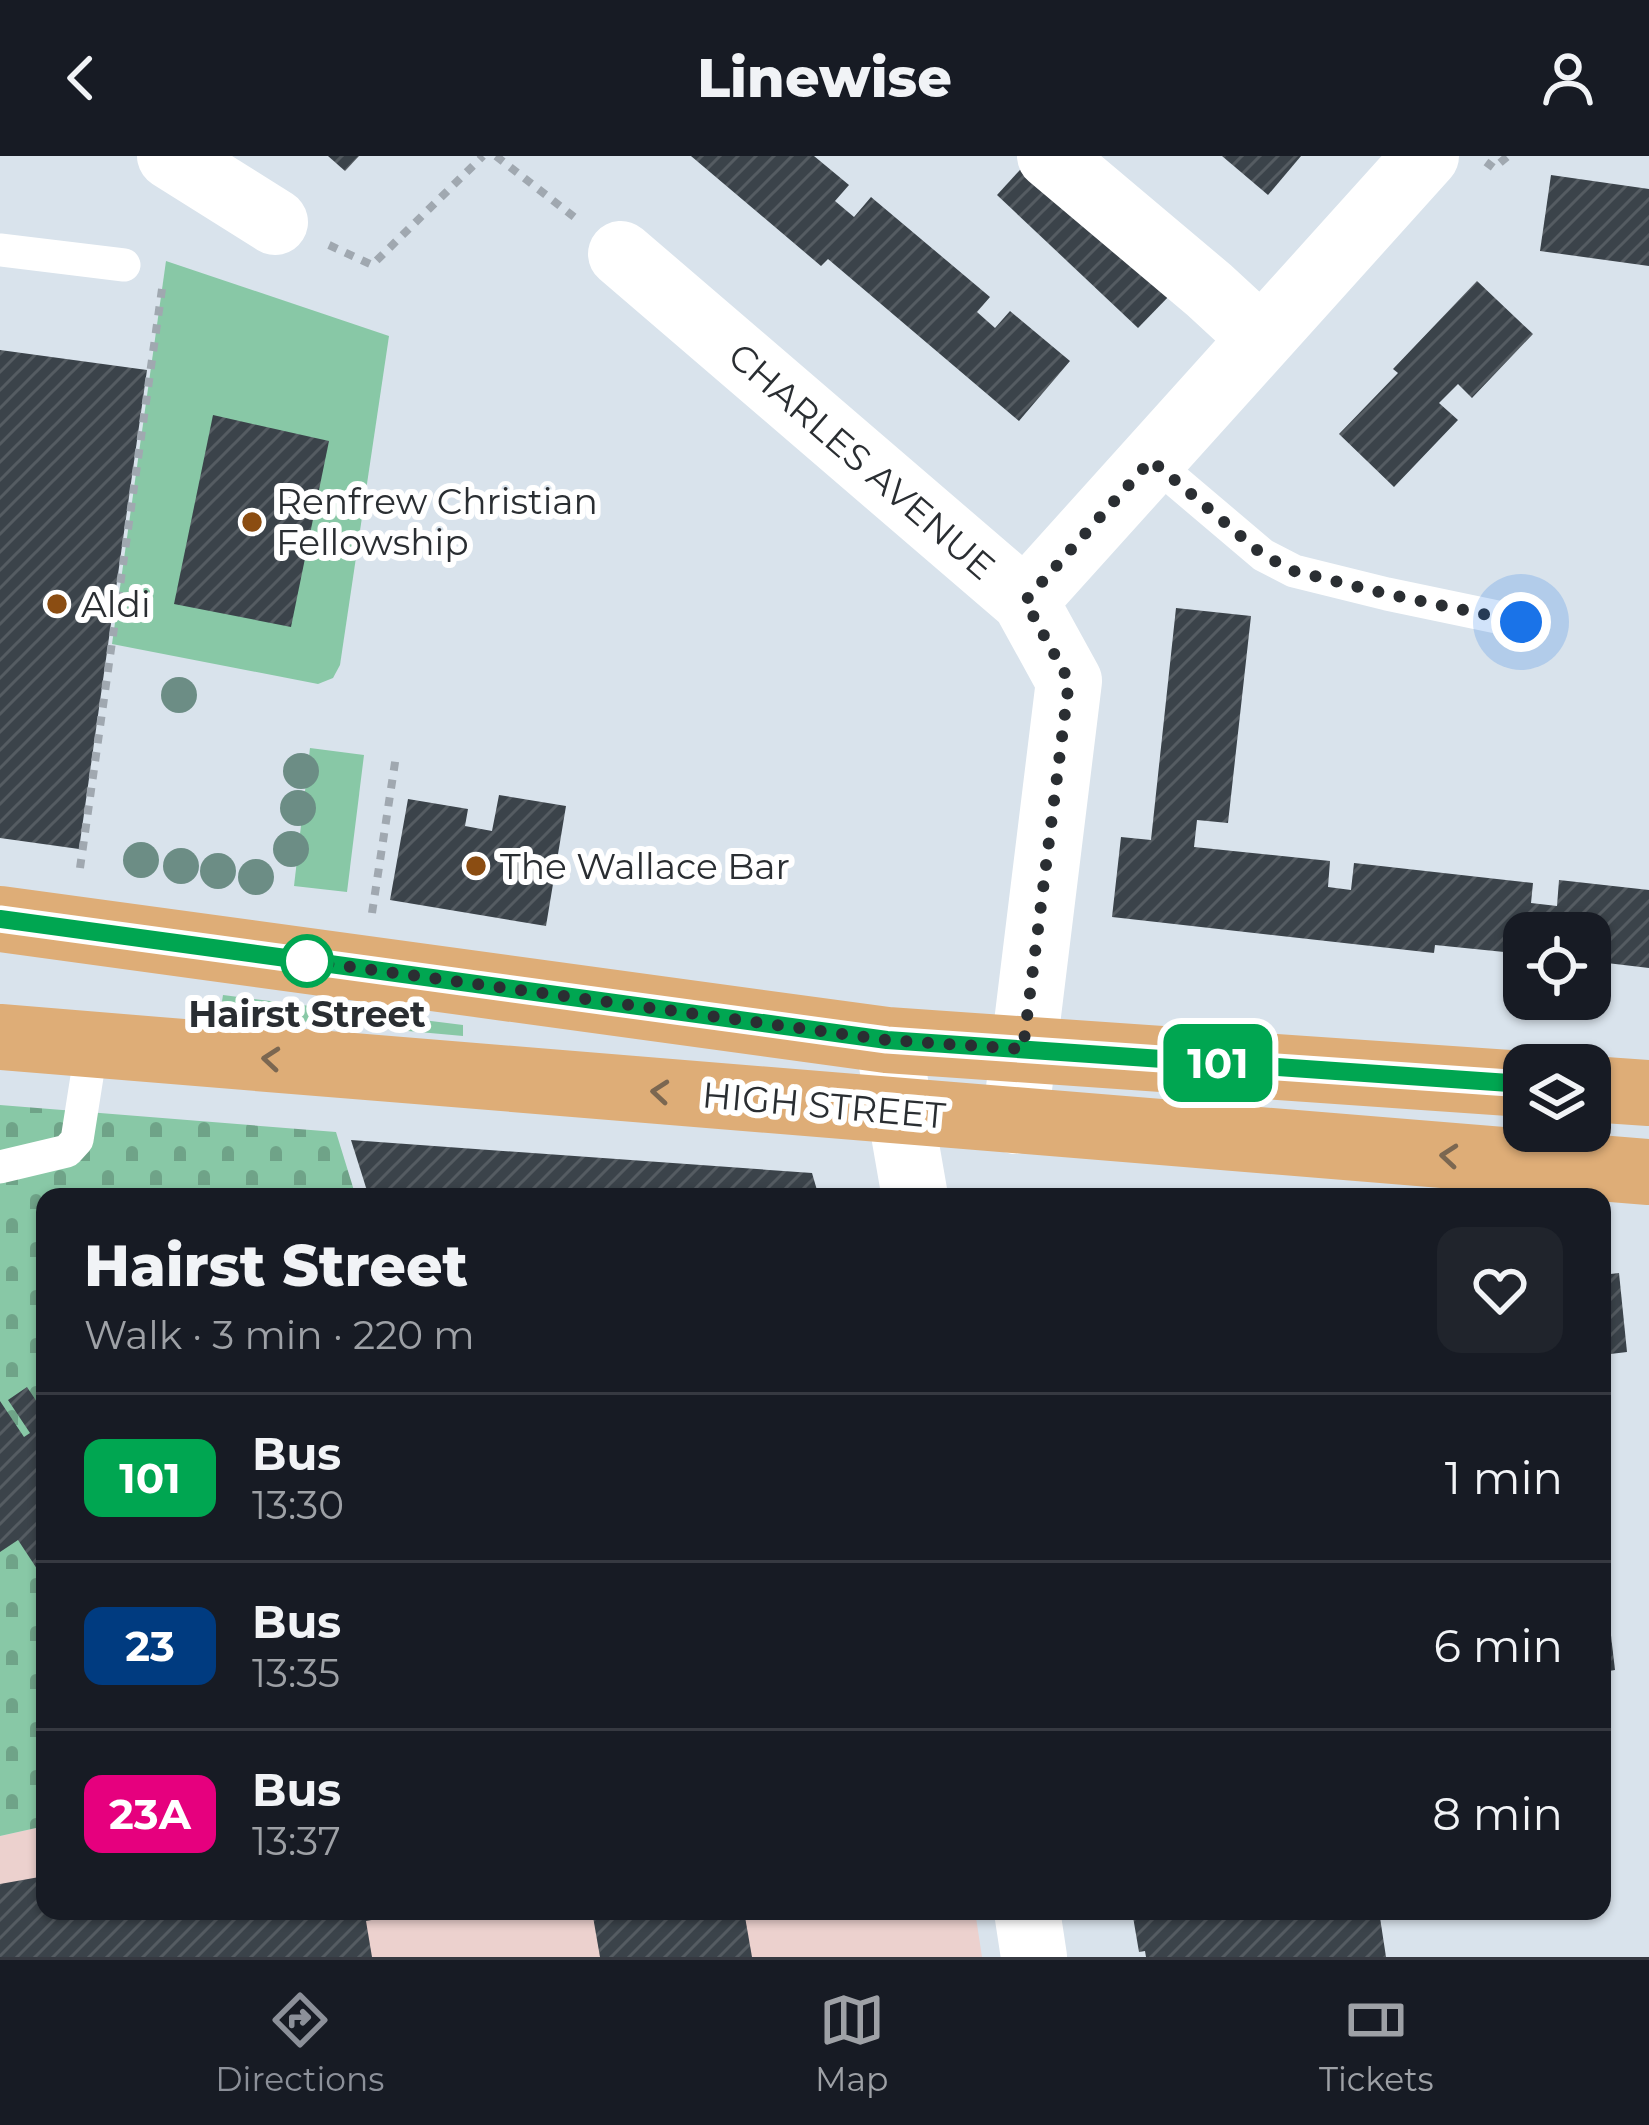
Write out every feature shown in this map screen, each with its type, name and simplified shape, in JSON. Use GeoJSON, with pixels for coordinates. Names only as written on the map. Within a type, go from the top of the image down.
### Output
{"type":"FeatureCollection","features":[{"type":"Feature","properties":{"kind":"main road","name":"HIGH STREET"},"geometry":{"type":"LineString","coordinates":[[0,919],[887,1040],[1503,1083]]}},
{"type":"Feature","properties":{"kind":"main road","name":"HIGH STREET"},"geometry":{"type":"LineString","coordinates":[[0,1037],[1649,1172]]}},
{"type":"Feature","properties":{"kind":"main road"},"geometry":{"type":"LineString","coordinates":[[1611,1090],[1649,1093]]}},
{"type":"Feature","properties":{"kind":"street"},"geometry":{"type":"LineString","coordinates":[[170,156],[275,222]]}},
{"type":"Feature","properties":{"kind":"street"},"geometry":{"type":"LineString","coordinates":[[1050,156],[1261,338]]}},
{"type":"Feature","properties":{"kind":"street"},"geometry":{"type":"LineString","coordinates":[[1025,601],[1426,156]]}},
{"type":"Feature","properties":{"kind":"street","name":"CHARLES AVENUE"},"geometry":{"type":"LineString","coordinates":[[621,254],[1025,601],[1069,681],[1015,1121]]}},
{"type":"Feature","properties":{"kind":"street"},"geometry":{"type":"LineString","coordinates":[[887,1040],[915,1188]]}},
{"type":"Feature","properties":{"kind":"street"},"geometry":{"type":"LineString","coordinates":[[1028,1920],[1034,1957]]}},
{"type":"Feature","properties":{"kind":"lane"},"geometry":{"type":"LineString","coordinates":[[0,250],[124,265]]}},
{"type":"Feature","properties":{"kind":"lane"},"geometry":{"type":"LineString","coordinates":[[1151,460],[1263,555],[1294,571],[1521,622]]}},
{"type":"Feature","properties":{"kind":"lane"},"geometry":{"type":"LineString","coordinates":[[0,1167],[68,1150],[77,1140],[92,1045]]}},
{"type":"Feature","properties":{"kind":"path"},"geometry":{"type":"LineString","coordinates":[[275,222],[372,265],[483,156]]}},
{"type":"Feature","properties":{"kind":"path"},"geometry":{"type":"LineString","coordinates":[[496,156],[621,254]]}},
{"type":"Feature","properties":{"kind":"path"},"geometry":{"type":"LineString","coordinates":[[1479,156],[1494,168],[1508,156]]}},
{"type":"Feature","properties":{"kind":"path"},"geometry":{"type":"LineString","coordinates":[[71,929],[163,284]]}},
{"type":"Feature","properties":{"kind":"path"},"geometry":{"type":"LineString","coordinates":[[364,968],[396,756]]}},
{"type":"Feature","properties":{"kind":"shaded area"},"geometry":{"type":"Polygon","coordinates":[[[36,1828],[36,1920],[976,1920],[982,1957],[0,1957],[0,1836],[36,1828]]]}},
{"type":"Feature","properties":{"kind":"green space"},"geometry":{"type":"Polygon","coordinates":[[[166,261],[389,336],[340,665],[333,678],[318,684],[112,644],[166,261]]]}},
{"type":"Feature","properties":{"kind":"green space"},"geometry":{"type":"Polygon","coordinates":[[[310,748],[364,755],[347,892],[294,886],[310,748]]]}},
{"type":"Feature","properties":{"kind":"green space"},"geometry":{"type":"Polygon","coordinates":[[[223,995],[463,1025],[463,1036],[220,1014],[223,995]]]}},
{"type":"Feature","properties":{"kind":"green space"},"geometry":{"type":"Polygon","coordinates":[[[0,1105],[336,1132],[353,1188],[36,1188],[36,1828],[0,1836],[0,1105]]]}},
{"type":"Feature","properties":{"kind":"building"},"geometry":{"type":"Polygon","coordinates":[[[328,156],[359,156],[345,171],[328,156]]]}},
{"type":"Feature","properties":{"kind":"building"},"geometry":{"type":"Polygon","coordinates":[[[691,156],[814,156],[849,185],[835,201],[854,217],[871,197],[990,297],[977,312],[995,328],[1010,311],[1070,361],[1019,421],[828,259],[821,266],[691,156]]]}},
{"type":"Feature","properties":{"kind":"building"},"geometry":{"type":"Polygon","coordinates":[[[1222,156],[1301,156],[1268,195],[1222,156]]]}},
{"type":"Feature","properties":{"kind":"building"},"geometry":{"type":"Polygon","coordinates":[[[1030,159],[1172,293],[1138,328],[997,195],[1030,159]]]}},
{"type":"Feature","properties":{"kind":"building"},"geometry":{"type":"Polygon","coordinates":[[[1551,175],[1649,189],[1649,266],[1540,251],[1551,175]]]}},
{"type":"Feature","properties":{"kind":"building"},"geometry":{"type":"Polygon","coordinates":[[[1477,281],[1533,334],[1472,398],[1458,384],[1439,403],[1458,420],[1394,487],[1339,434],[1477,281]]]}},
{"type":"Feature","properties":{"kind":"building","name":"Aldi"},"geometry":{"type":"Polygon","coordinates":[[[0,350],[147,370],[79,849],[0,838],[0,350]]]}},
{"type":"Feature","properties":{"kind":"building","name":"Renfrew Christian Fellowship"},"geometry":{"type":"Polygon","coordinates":[[[213,415],[329,441],[291,627],[174,604],[213,415]]]}},
{"type":"Feature","properties":{"kind":"building"},"geometry":{"type":"Polygon","coordinates":[[[1176,608],[1251,616],[1228,823],[1197,820],[1194,847],[1330,861],[1328,887],[1351,890],[1354,863],[1533,883],[1531,903],[1557,906],[1559,880],[1649,890],[1649,968],[1611,963],[1611,912],[1503,912],[1503,952],[1435,945],[1434,953],[1112,917],[1121,837],[1151,840],[1176,608]]]}},
{"type":"Feature","properties":{"kind":"building","name":"The Wallace Bar"},"geometry":{"type":"Polygon","coordinates":[[[499,795],[566,806],[546,926],[390,900],[408,799],[468,809],[465,826],[492,831],[499,795]]]}},
{"type":"Feature","properties":{"kind":"building"},"geometry":{"type":"Polygon","coordinates":[[[351,1140],[812,1173],[816,1188],[366,1188],[351,1140]]]}},
{"type":"Feature","properties":{"kind":"building"},"geometry":{"type":"Polygon","coordinates":[[[1619,1273],[1627,1352],[1611,1354],[1611,1274],[1619,1273]]]}},
{"type":"Feature","properties":{"kind":"building"},"geometry":{"type":"Polygon","coordinates":[[[27,1387],[36,1400],[36,1567],[18,1540],[0,1552],[0,1401],[24,1437],[30,1433],[8,1400],[27,1387]]]}},
{"type":"Feature","properties":{"kind":"building"},"geometry":{"type":"Polygon","coordinates":[[[36,1878],[36,1920],[372,1920],[366,1921],[372,1957],[0,1957],[0,1884],[36,1878]]]}},
{"type":"Feature","properties":{"kind":"building"},"geometry":{"type":"Polygon","coordinates":[[[594,1920],[746,1920],[752,1957],[600,1957],[594,1920]]]}},
{"type":"Feature","properties":{"kind":"building"},"geometry":{"type":"Polygon","coordinates":[[[1134,1920],[1380,1920],[1386,1957],[1146,1957],[1145,1951],[1139,1952],[1134,1920]]]}},
{"type":"Feature","properties":{"kind":"bus line","name":"101"},"geometry":{"type":"LineString","coordinates":[[0,919],[887,1040],[1503,1083]]}},
{"type":"Feature","properties":{"kind":"place","name":"Renfrew Christian Fellowship"},"geometry":{"type":"Point","coordinates":[252,522]}},
{"type":"Feature","properties":{"kind":"place","name":"Aldi"},"geometry":{"type":"Point","coordinates":[57,604]}},
{"type":"Feature","properties":{"kind":"place","name":"The Wallace Bar"},"geometry":{"type":"Point","coordinates":[476,866]}},
{"type":"Feature","properties":{"kind":"place","name":"Hairst Street"},"geometry":{"type":"Point","coordinates":[307,961]}},
{"type":"Feature","properties":{"kind":"route"},"geometry":{"type":"LineString","coordinates":[[307,961],[887,1040],[1023,1049],[1069,681],[1025,601],[1151,460],[1263,555],[1294,571],[1521,622]]}}]}
